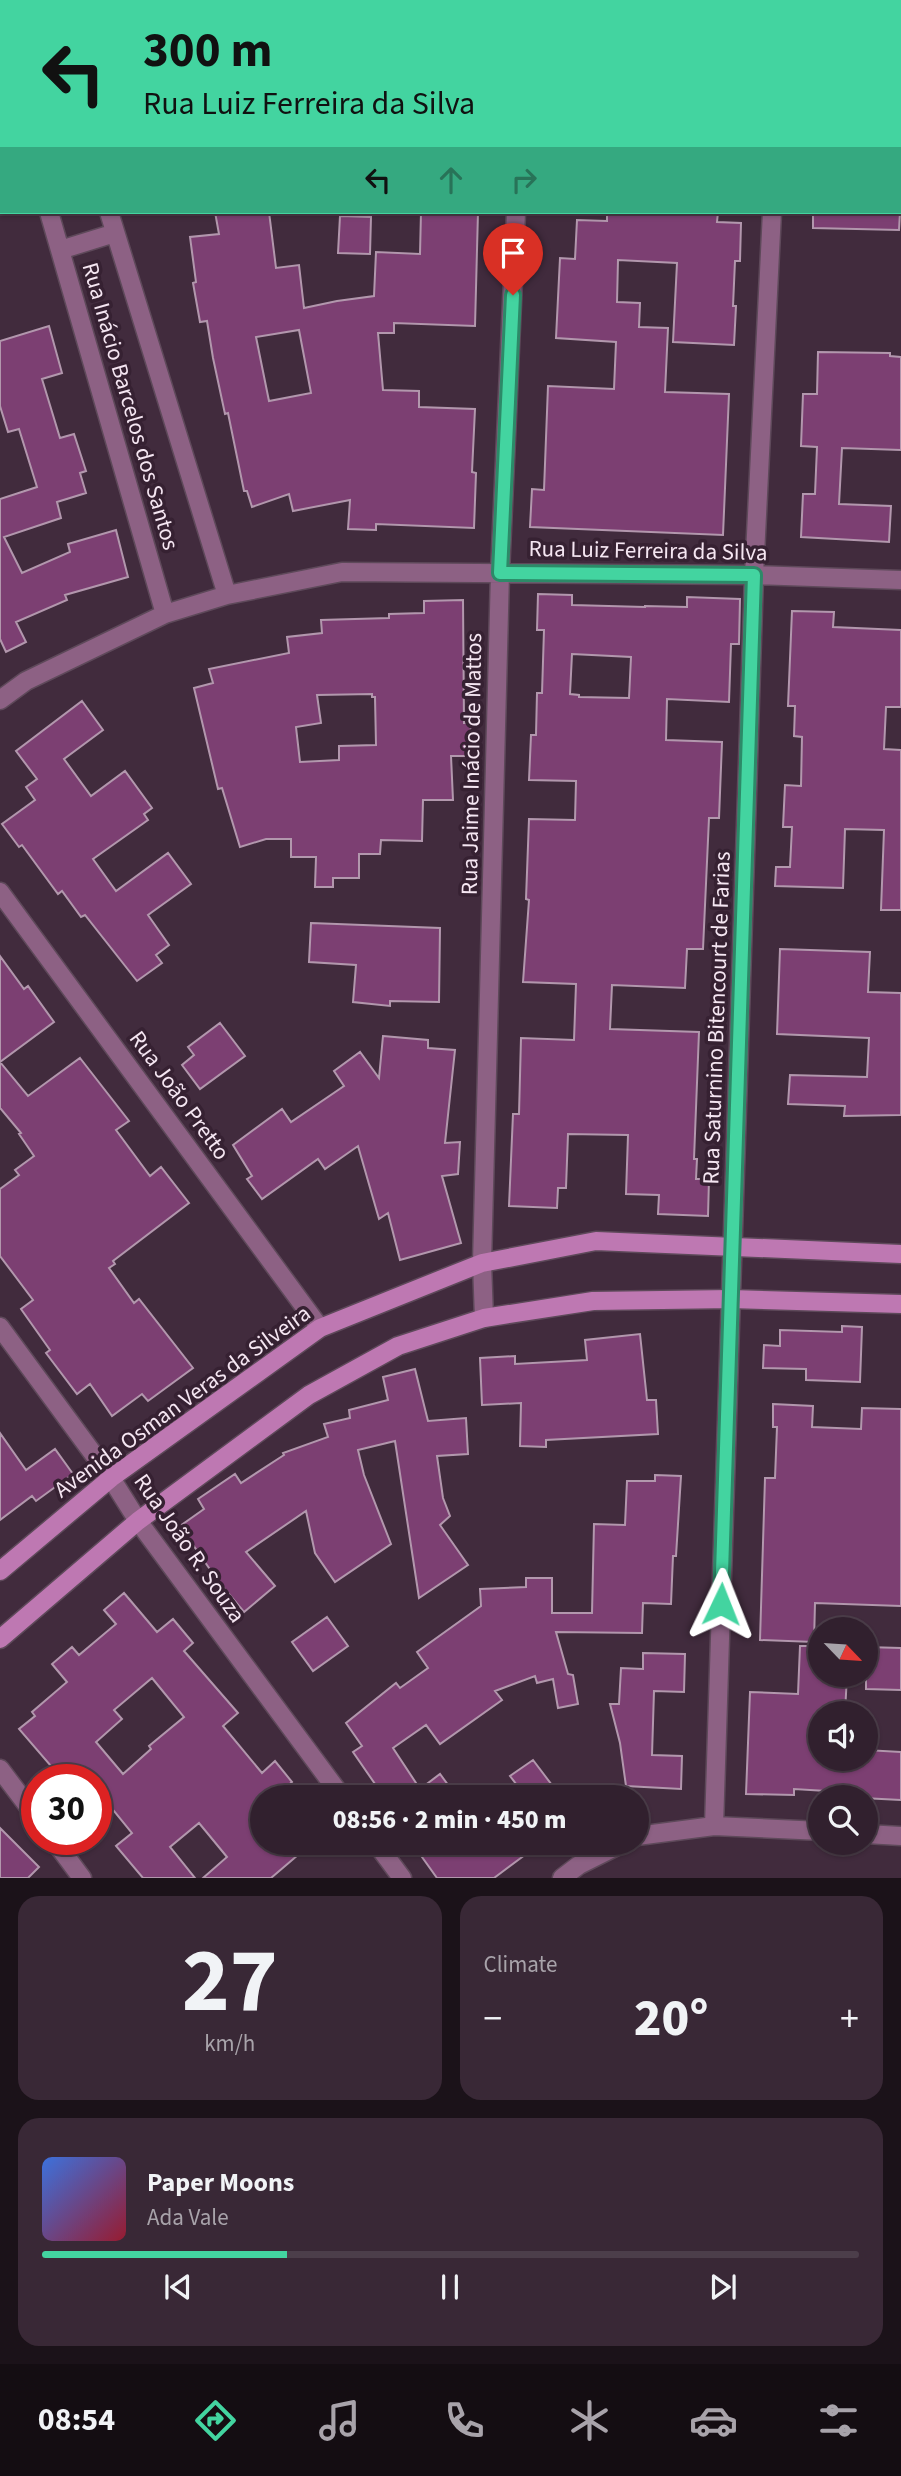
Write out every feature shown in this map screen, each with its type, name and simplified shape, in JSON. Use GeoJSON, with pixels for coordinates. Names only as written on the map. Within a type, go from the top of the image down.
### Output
{"type":"FeatureCollection","features":[{"type":"Feature","properties":{"kind":"main road","name":"Avenida Osman Veras da Silveira"},"geometry":{"type":"LineString","coordinates":[[0,1571],[111,1478],[320,1328],[482,1262],[596,1241],[901,1254]]}},
{"type":"Feature","properties":{"kind":"main road"},"geometry":{"type":"LineString","coordinates":[[0,1639],[138,1521],[309,1395],[398,1346],[484,1318],[593,1301],[731,1299],[901,1304]]}},
{"type":"Feature","properties":{"kind":"street","name":"Rua Inácio Barcelos dos Santos"},"geometry":{"type":"LineString","coordinates":[[50,214],[165,614]]}},
{"type":"Feature","properties":{"kind":"street","name":"Rua Inácio Barcelos dos Santos"},"geometry":{"type":"LineString","coordinates":[[110,214],[228,595]]}},
{"type":"Feature","properties":{"kind":"street","name":"Rua Jaime Inácio de Mattos"},"geometry":{"type":"LineString","coordinates":[[484,1318],[482,1262],[500,573],[516,214]]}},
{"type":"Feature","properties":{"kind":"street","name":"Rua Saturnino Bitencourt de Farias"},"geometry":{"type":"LineString","coordinates":[[714,1826],[754,575],[772,214]]}},
{"type":"Feature","properties":{"kind":"street"},"geometry":{"type":"LineString","coordinates":[[60,250],[115,233]]}},
{"type":"Feature","properties":{"kind":"street","name":"Rua Luiz Ferreira da Silva"},"geometry":{"type":"LineString","coordinates":[[0,700],[26,681],[165,614],[228,595],[342,572],[754,575],[901,580]]}},
{"type":"Feature","properties":{"kind":"street","name":"Rua João Pretto"},"geometry":{"type":"LineString","coordinates":[[0,892],[320,1328]]}},
{"type":"Feature","properties":{"kind":"street","name":"Rua João R. Souza"},"geometry":{"type":"LineString","coordinates":[[0,1326],[111,1478],[138,1521],[333,1785]]}},
{"type":"Feature","properties":{"kind":"street"},"geometry":{"type":"LineString","coordinates":[[0,1769],[21,1797]]}},
{"type":"Feature","properties":{"kind":"street"},"geometry":{"type":"LineString","coordinates":[[649,1834],[714,1826],[808,1830]]}},
{"type":"Feature","properties":{"kind":"street"},"geometry":{"type":"LineString","coordinates":[[878,1835],[901,1836]]}},
{"type":"Feature","properties":{"kind":"street"},"geometry":{"type":"LineString","coordinates":[[65,1855],[82,1878]]}},
{"type":"Feature","properties":{"kind":"street"},"geometry":{"type":"LineString","coordinates":[[385,1855],[402,1878]]}},
{"type":"Feature","properties":{"kind":"street"},"geometry":{"type":"LineString","coordinates":[[562,1878],[579,1865],[599,1855]]}},
{"type":"Feature","properties":{"kind":"building"},"geometry":{"type":"Polygon","coordinates":[[[215,214],[269,214],[276,268],[299,265],[304,308],[374,296],[376,252],[420,254],[421,214],[478,214],[475,326],[394,323],[394,333],[378,333],[383,390],[419,391],[419,407],[475,409],[472,472],[476,473],[474,528],[376,524],[376,530],[348,529],[350,500],[293,511],[289,494],[252,507],[247,491],[244,491],[228,413],[225,414],[207,321],[200,322],[193,283],[196,282],[190,237],[219,234],[215,214]],[[299,330],[256,337],[269,401],[311,393],[299,330]]]}},
{"type":"Feature","properties":{"kind":"building"},"geometry":{"type":"Polygon","coordinates":[[[607,214],[718,214],[717,222],[741,223],[740,261],[735,261],[734,345],[673,342],[677,263],[618,260],[617,302],[640,303],[639,327],[668,328],[665,392],[729,394],[723,535],[530,527],[532,489],[544,490],[548,386],[614,389],[616,342],[556,338],[560,258],[575,259],[577,220],[607,221],[607,214]]]}},
{"type":"Feature","properties":{"kind":"building"},"geometry":{"type":"Polygon","coordinates":[[[813,214],[900,214],[899,230],[813,228],[813,214]]]}},
{"type":"Feature","properties":{"kind":"building"},"geometry":{"type":"Polygon","coordinates":[[[340,216],[371,217],[370,254],[338,253],[340,216]]]}},
{"type":"Feature","properties":{"kind":"building"},"geometry":{"type":"Polygon","coordinates":[[[49,326],[62,373],[42,379],[60,438],[74,434],[86,471],[80,473],[86,493],[57,502],[61,518],[4,537],[22,573],[70,552],[68,544],[116,530],[128,577],[65,595],[67,600],[16,622],[26,642],[6,652],[0,639],[0,499],[37,487],[19,429],[8,432],[0,406],[0,341],[49,326]]]}},
{"type":"Feature","properties":{"kind":"building"},"geometry":{"type":"Polygon","coordinates":[[[818,352],[890,353],[890,356],[901,357],[901,450],[842,448],[839,504],[891,506],[889,542],[801,537],[803,494],[815,494],[817,447],[801,446],[803,394],[817,394],[818,352]]]}},
{"type":"Feature","properties":{"kind":"building"},"geometry":{"type":"Polygon","coordinates":[[[538,594],[572,595],[572,605],[645,607],[687,607],[687,597],[740,599],[739,644],[731,644],[729,702],[667,699],[666,740],[722,742],[719,818],[709,818],[703,949],[687,949],[685,988],[612,985],[610,1029],[699,1032],[694,1159],[697,1159],[696,1179],[709,1179],[708,1216],[658,1214],[659,1195],[626,1194],[628,1135],[568,1134],[566,1188],[558,1188],[557,1208],[509,1206],[513,1114],[519,1114],[521,1038],[574,1040],[576,984],[523,982],[529,900],[526,899],[529,819],[575,820],[576,781],[529,780],[531,735],[536,735],[537,693],[542,693],[544,630],[537,630],[538,594]],[[572,654],[570,694],[579,697],[629,698],[631,657],[572,654]]]}},
{"type":"Feature","properties":{"kind":"building"},"geometry":{"type":"Polygon","coordinates":[[[463,600],[464,723],[471,723],[470,756],[451,756],[453,800],[423,800],[422,841],[381,840],[380,854],[359,854],[359,878],[333,878],[333,887],[315,887],[316,857],[291,857],[291,839],[266,839],[240,847],[222,788],[218,789],[194,688],[213,683],[209,669],[289,653],[287,637],[322,633],[321,620],[389,618],[389,614],[424,613],[424,601],[463,600]],[[372,694],[317,695],[321,723],[296,727],[300,762],[339,760],[339,746],[376,745],[375,697],[372,697],[372,694]]]}},
{"type":"Feature","properties":{"kind":"building"},"geometry":{"type":"Polygon","coordinates":[[[792,611],[834,612],[833,627],[901,630],[901,707],[886,707],[884,749],[901,750],[901,910],[881,910],[884,830],[845,829],[843,888],[775,886],[776,867],[790,867],[792,827],[783,827],[785,785],[801,786],[802,737],[794,736],[795,706],[788,706],[792,611]]]}},
{"type":"Feature","properties":{"kind":"building"},"geometry":{"type":"Polygon","coordinates":[[[82,701],[103,730],[64,759],[91,796],[125,771],[152,808],[144,814],[148,820],[93,859],[116,891],[168,853],[191,884],[148,915],[169,945],[156,955],[162,963],[137,981],[85,915],[81,917],[62,891],[58,894],[22,845],[19,847],[2,824],[35,800],[26,787],[37,779],[16,751],[82,701]]]}},
{"type":"Feature","properties":{"kind":"building"},"geometry":{"type":"Polygon","coordinates":[[[311,923],[440,928],[439,1002],[390,1001],[390,1006],[353,1002],[356,965],[309,962],[311,923]]]}},
{"type":"Feature","properties":{"kind":"building"},"geometry":{"type":"Polygon","coordinates":[[[780,949],[870,952],[868,992],[901,993],[901,1115],[844,1116],[845,1106],[788,1104],[790,1075],[867,1077],[869,1038],[777,1034],[780,949]]]}},
{"type":"Feature","properties":{"kind":"building"},"geometry":{"type":"Polygon","coordinates":[[[0,956],[24,989],[28,986],[54,1022],[0,1062],[0,956]]]}},
{"type":"Feature","properties":{"kind":"building"},"geometry":{"type":"Polygon","coordinates":[[[220,1023],[245,1056],[200,1089],[182,1065],[194,1055],[188,1047],[220,1023]]]}},
{"type":"Feature","properties":{"kind":"building"},"geometry":{"type":"Polygon","coordinates":[[[383,1036],[428,1040],[428,1048],[455,1050],[445,1143],[460,1142],[458,1174],[442,1176],[461,1243],[400,1260],[388,1213],[379,1219],[358,1146],[325,1169],[318,1159],[262,1199],[247,1179],[252,1176],[233,1145],[282,1109],[291,1122],[344,1086],[334,1071],[360,1052],[379,1078],[383,1036]]]}},
{"type":"Feature","properties":{"kind":"building"},"geometry":{"type":"Polygon","coordinates":[[[80,1058],[129,1121],[116,1130],[150,1176],[161,1167],[189,1203],[113,1261],[115,1264],[109,1268],[134,1303],[139,1299],[193,1368],[148,1401],[142,1394],[112,1416],[90,1384],[77,1394],[46,1353],[50,1350],[21,1309],[33,1300],[0,1256],[0,1189],[19,1175],[15,1170],[34,1156],[19,1134],[21,1133],[0,1108],[0,1062],[28,1096],[80,1058]]]}},
{"type":"Feature","properties":{"kind":"building"},"geometry":{"type":"Polygon","coordinates":[[[842,1326],[862,1327],[860,1382],[806,1380],[806,1369],[763,1368],[764,1345],[780,1346],[780,1330],[842,1332],[842,1326]]]}},
{"type":"Feature","properties":{"kind":"building"},"geometry":{"type":"Polygon","coordinates":[[[640,1334],[647,1400],[656,1400],[658,1434],[546,1440],[546,1447],[520,1446],[521,1403],[482,1405],[480,1358],[515,1356],[515,1364],[587,1360],[585,1340],[640,1334]]]}},
{"type":"Feature","properties":{"kind":"building"},"geometry":{"type":"Polygon","coordinates":[[[415,1369],[428,1421],[466,1418],[468,1454],[437,1456],[443,1498],[450,1516],[440,1525],[468,1565],[419,1598],[395,1441],[358,1450],[364,1475],[391,1544],[335,1582],[315,1553],[306,1511],[246,1552],[275,1586],[244,1612],[218,1581],[180,1526],[204,1509],[198,1499],[235,1474],[241,1483],[284,1455],[283,1453],[328,1437],[324,1424],[350,1418],[349,1410],[388,1400],[383,1377],[415,1369]]]}},
{"type":"Feature","properties":{"kind":"building"},"geometry":{"type":"Polygon","coordinates":[[[773,1404],[813,1406],[812,1427],[861,1429],[862,1408],[901,1409],[901,1606],[815,1603],[815,1617],[808,1617],[808,1642],[760,1640],[765,1478],[775,1478],[777,1427],[773,1427],[773,1404]]]}},
{"type":"Feature","properties":{"kind":"building"},"geometry":{"type":"Polygon","coordinates":[[[0,1433],[26,1470],[55,1449],[73,1474],[36,1501],[32,1496],[0,1520],[0,1433]]]}},
{"type":"Feature","properties":{"kind":"building"},"geometry":{"type":"Polygon","coordinates":[[[655,1475],[681,1476],[671,1604],[643,1603],[642,1633],[556,1632],[568,1674],[573,1675],[578,1704],[558,1708],[553,1679],[537,1683],[535,1676],[495,1691],[502,1700],[440,1744],[426,1725],[393,1748],[417,1785],[376,1785],[353,1752],[362,1746],[346,1723],[396,1683],[400,1688],[428,1668],[417,1652],[481,1606],[480,1589],[526,1587],[526,1578],[552,1578],[552,1613],[592,1613],[594,1524],[625,1525],[627,1481],[655,1481],[655,1475]]]}},
{"type":"Feature","properties":{"kind":"building"},"geometry":{"type":"Polygon","coordinates":[[[124,1593],[157,1632],[173,1619],[193,1643],[184,1651],[238,1713],[223,1726],[262,1773],[275,1761],[292,1782],[289,1785],[250,1785],[250,1855],[298,1855],[271,1878],[203,1878],[227,1857],[199,1823],[170,1847],[195,1878],[143,1878],[116,1846],[132,1833],[112,1809],[112,1764],[49,1764],[19,1729],[35,1716],[32,1712],[67,1682],[52,1664],[72,1647],[79,1655],[116,1624],[104,1610],[124,1593]],[[152,1678],[114,1710],[122,1719],[96,1742],[123,1774],[151,1749],[149,1746],[184,1717],[152,1678]]]}},
{"type":"Feature","properties":{"kind":"building"},"geometry":{"type":"Polygon","coordinates":[[[327,1617],[348,1646],[313,1671],[292,1642],[327,1617]]]}},
{"type":"Feature","properties":{"kind":"building"},"geometry":{"type":"Polygon","coordinates":[[[800,1646],[808,1646],[808,1687],[846,1687],[846,1701],[808,1701],[808,1771],[878,1771],[878,1751],[901,1752],[901,1800],[878,1799],[878,1785],[808,1785],[808,1790],[794,1789],[794,1795],[746,1794],[750,1692],[798,1694],[800,1646]]]}},
{"type":"Feature","properties":{"kind":"building"},"geometry":{"type":"Polygon","coordinates":[[[878,1647],[901,1648],[901,1690],[866,1689],[878,1687],[878,1647]]]}},
{"type":"Feature","properties":{"kind":"building"},"geometry":{"type":"Polygon","coordinates":[[[643,1653],[685,1654],[684,1692],[654,1691],[652,1755],[682,1756],[681,1789],[626,1785],[620,1743],[610,1704],[619,1704],[621,1668],[643,1669],[643,1653]]]}},
{"type":"Feature","properties":{"kind":"building"},"geometry":{"type":"Polygon","coordinates":[[[533,1760],[552,1785],[517,1785],[510,1776],[533,1760]]]}},
{"type":"Feature","properties":{"kind":"building"},"geometry":{"type":"Polygon","coordinates":[[[440,1774],[448,1785],[425,1785],[440,1774]]]}},
{"type":"Feature","properties":{"kind":"building"},"geometry":{"type":"Polygon","coordinates":[[[0,1828],[21,1849],[21,1855],[27,1855],[39,1867],[28,1878],[0,1878],[0,1828]]]}},
{"type":"Feature","properties":{"kind":"building"},"geometry":{"type":"Polygon","coordinates":[[[421,1855],[525,1855],[494,1878],[437,1878],[421,1855]]]}},
{"type":"Feature","properties":{"kind":"route"},"geometry":{"type":"LineString","coordinates":[[513,295],[500,573],[754,575],[721,1604]]}}]}
